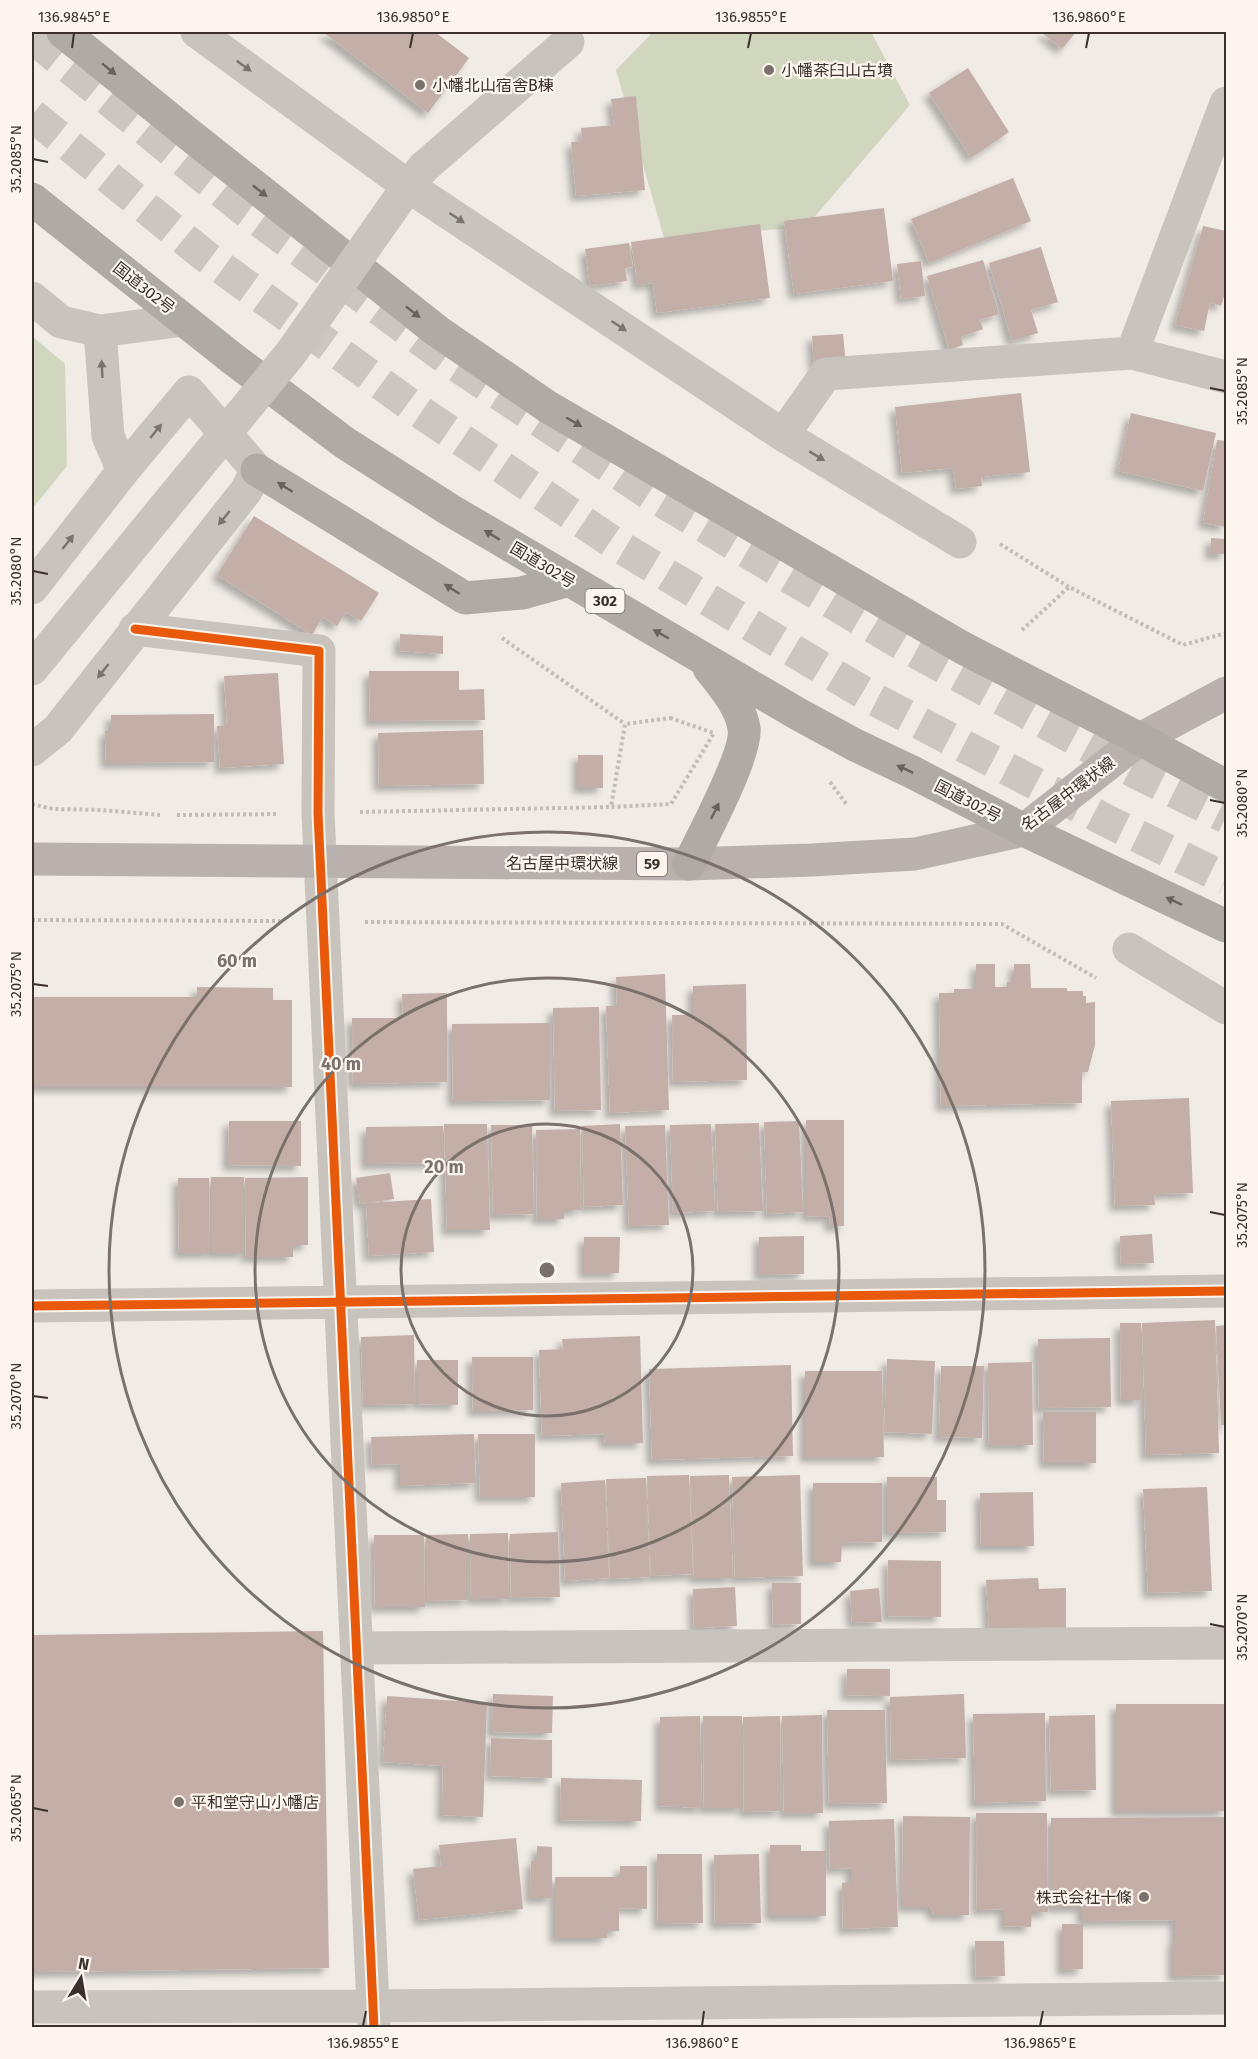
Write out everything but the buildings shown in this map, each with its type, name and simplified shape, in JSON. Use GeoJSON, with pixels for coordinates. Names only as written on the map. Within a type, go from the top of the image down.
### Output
{"type":"FeatureCollection","features":[{"type":"Feature","properties":{"kind":"highway"},"geometry":{"type":"LineString","coordinates":[[63,32],[437,331],[548,407],[963,648],[1227,786]]}},
{"type":"Feature","properties":{"kind":"highway","name":"国道302号"},"geometry":{"type":"LineString","coordinates":[[32,199],[233,359],[345,443],[450,510],[701,658],[855,745],[1024,830],[1227,926]]}},
{"type":"Feature","properties":{"kind":"highway"},"geometry":{"type":"LineString","coordinates":[[257,470],[465,598],[522,593],[569,580]]}},
{"type":"Feature","properties":{"kind":"highway"},"geometry":{"type":"LineString","coordinates":[[689,864],[724,792],[744,738],[744,726],[733,700],[701,658]]}},
{"type":"Feature","properties":{"kind":"main road","name":"名古屋中環状線"},"geometry":{"type":"LineString","coordinates":[[32,859],[689,864],[812,861],[915,854],[1024,830],[1140,739],[1227,693]]}},
{"type":"Feature","properties":{"kind":"street"},"geometry":{"type":"LineString","coordinates":[[197,32],[408,186],[783,435],[960,542]]}},
{"type":"Feature","properties":{"kind":"street"},"geometry":{"type":"LineString","coordinates":[[32,669],[291,353],[408,186],[424,167],[567,35]]}},
{"type":"Feature","properties":{"kind":"street"},"geometry":{"type":"LineString","coordinates":[[1132,352],[1227,103]]}},
{"type":"Feature","properties":{"kind":"street"},"geometry":{"type":"LineString","coordinates":[[32,298],[62,322],[100,331],[184,320]]}},
{"type":"Feature","properties":{"kind":"street"},"geometry":{"type":"LineString","coordinates":[[100,331],[108,436],[123,471]]}},
{"type":"Feature","properties":{"kind":"street"},"geometry":{"type":"LineString","coordinates":[[783,435],[826,374],[1132,352],[1227,377]]}},
{"type":"Feature","properties":{"kind":"street"},"geometry":{"type":"LineString","coordinates":[[32,588],[123,471],[189,392],[257,470],[246,491],[58,729],[32,750]]}},
{"type":"Feature","properties":{"kind":"street"},"geometry":{"type":"LineString","coordinates":[[135,629],[319,651],[318,813],[358,1648],[373,2017]]}},
{"type":"Feature","properties":{"kind":"street"},"geometry":{"type":"LineString","coordinates":[[1129,949],[1227,1008]]}},
{"type":"Feature","properties":{"kind":"street"},"geometry":{"type":"LineString","coordinates":[[32,1306],[1227,1291]]}},
{"type":"Feature","properties":{"kind":"street"},"geometry":{"type":"LineString","coordinates":[[358,1648],[1227,1643]]}},
{"type":"Feature","properties":{"kind":"street"},"geometry":{"type":"LineString","coordinates":[[32,2007],[373,2017],[1227,1998]]}},
{"type":"Feature","properties":{"kind":"path"},"geometry":{"type":"LineString","coordinates":[[992,540],[1069,586],[1183,645],[1227,633]]}},
{"type":"Feature","properties":{"kind":"path"},"geometry":{"type":"LineString","coordinates":[[1019,632],[1069,586]]}},
{"type":"Feature","properties":{"kind":"path"},"geometry":{"type":"LineString","coordinates":[[172,814],[318,813],[611,807],[670,804],[714,733],[670,718],[625,724],[611,807]]}},
{"type":"Feature","properties":{"kind":"path"},"geometry":{"type":"LineString","coordinates":[[32,804],[53,808],[160,815]]}},
{"type":"Feature","properties":{"kind":"path"},"geometry":{"type":"LineString","coordinates":[[32,920],[1002,924],[1097,978]]}},
{"type":"Feature","properties":{"kind":"green space"},"geometry":{"type":"Polygon","coordinates":[[[653,32],[871,32],[910,105],[806,227],[664,238],[616,70],[653,32]]]}},
{"type":"Feature","properties":{"kind":"green space"},"geometry":{"type":"Polygon","coordinates":[[[32,336],[65,364],[67,466],[32,509],[32,336]]]}},
{"type":"Feature","properties":{"kind":"tunnel"},"geometry":{"type":"LineString","coordinates":[[32,37],[242,208],[450,361],[650,494],[907,647],[1139,774],[1226,817]]}},
{"type":"Feature","properties":{"kind":"tunnel"},"geometry":{"type":"LineString","coordinates":[[32,115],[204,255],[416,409],[617,545],[874,699],[1107,821],[1226,879]]}},
{"type":"Feature","properties":{"kind":"cycle path"},"geometry":{"type":"LineString","coordinates":[[135,629],[319,651],[318,813],[374,2028]]}},
{"type":"Feature","properties":{"kind":"cycle path"},"geometry":{"type":"LineString","coordinates":[[32,1306],[1226,1291]]}},
{"type":"Feature","properties":{"kind":"place","name":"小幡茶臼山古墳"},"geometry":{"type":"Point","coordinates":[769,70]}},
{"type":"Feature","properties":{"kind":"place","name":"小幡北山宿舎B棟"},"geometry":{"type":"Point","coordinates":[420,85]}},
{"type":"Feature","properties":{"kind":"place","name":"平和堂守山小幡店"},"geometry":{"type":"Point","coordinates":[179,1802]}},
{"type":"Feature","properties":{"kind":"place","name":"株式会社十條"},"geometry":{"type":"Point","coordinates":[1144,1897]}}]}
